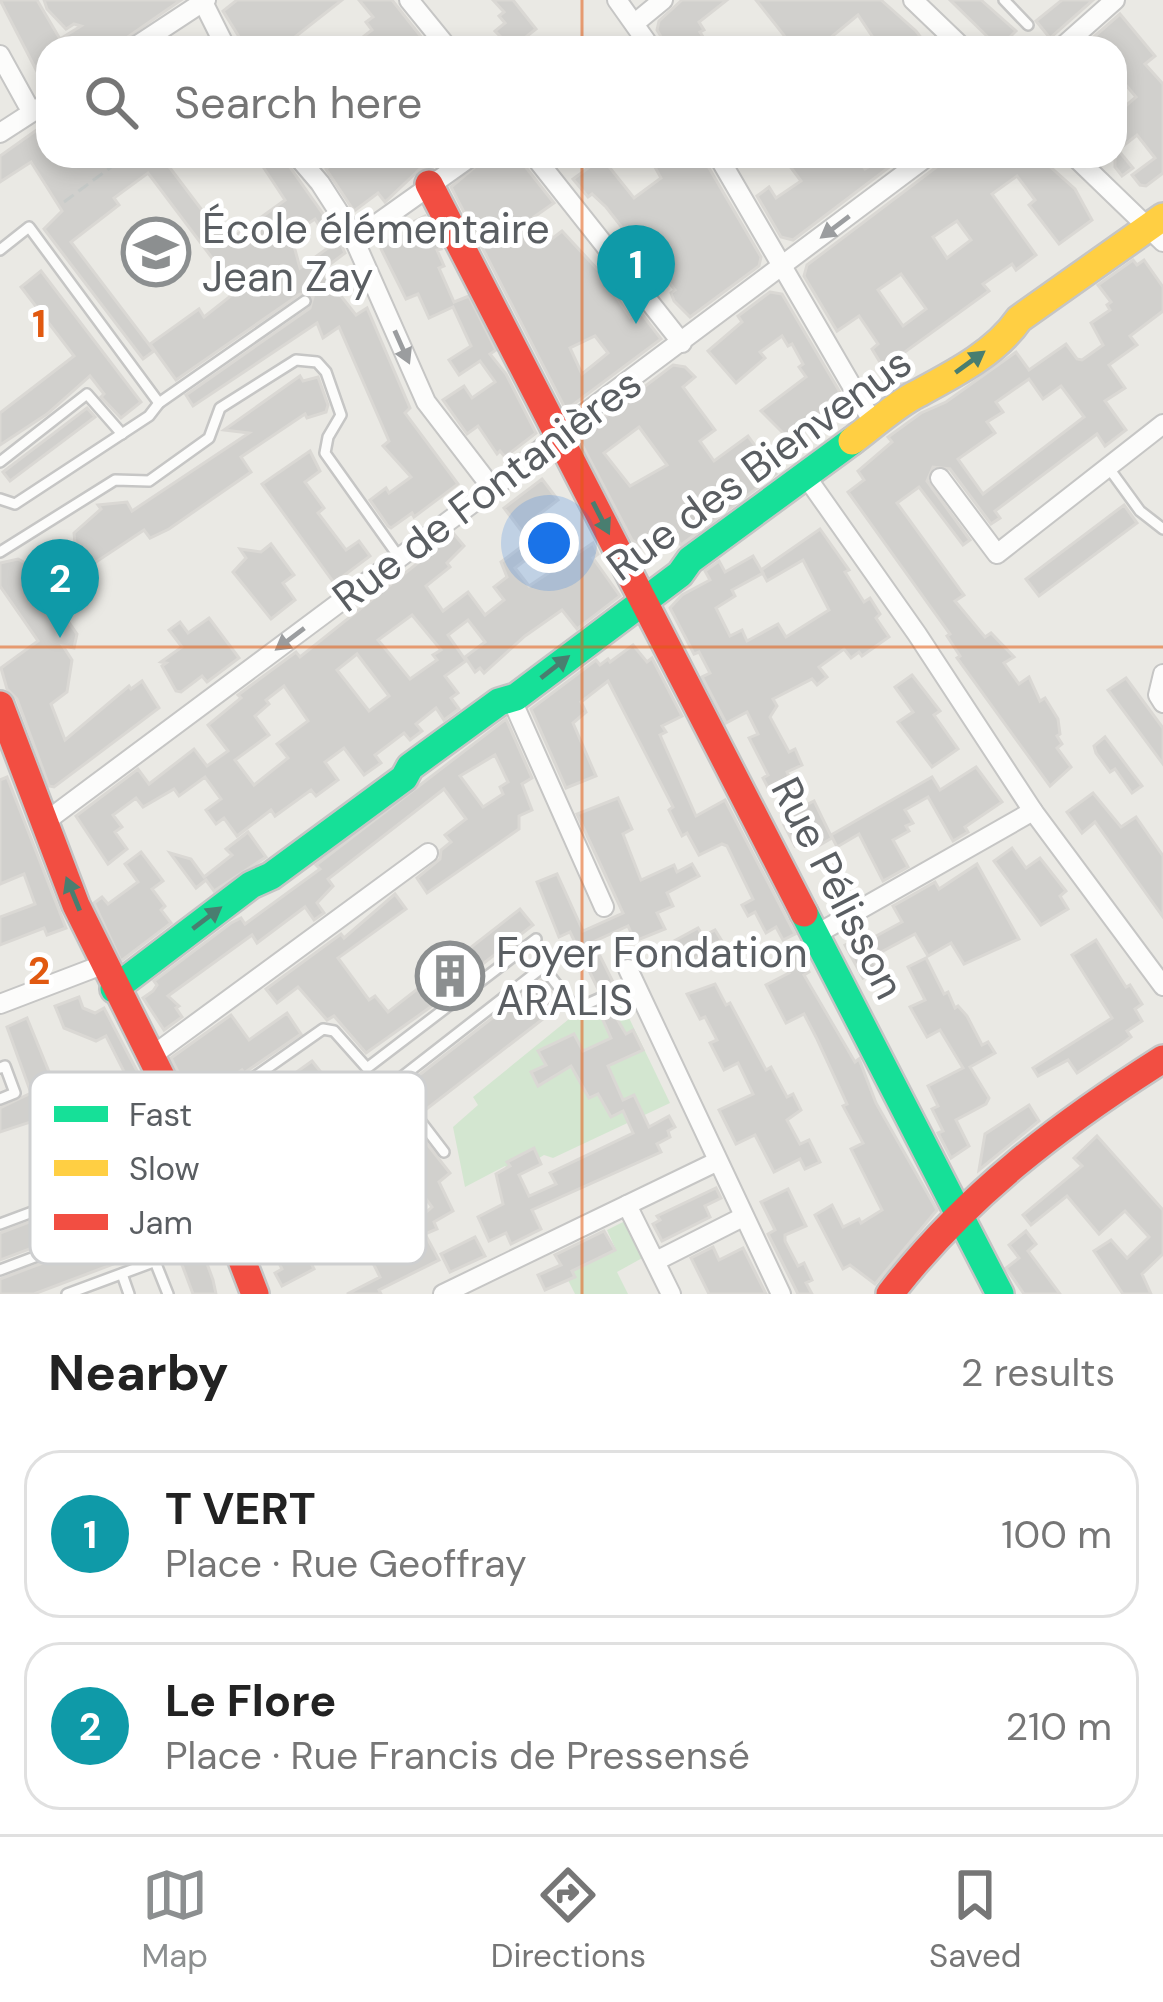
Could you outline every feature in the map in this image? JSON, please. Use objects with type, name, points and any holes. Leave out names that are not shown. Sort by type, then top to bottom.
[{"type":"street","points":[[409,0],[438,36]]},
{"type":"street","points":[[617,0],[644,36]]},
{"type":"street","points":[[635,23],[664,0]]},
{"type":"street","points":[[913,0],[950,36]]},
{"type":"street","points":[[1074,36],[1115,0]]},
{"type":"street","points":[[151,36],[203,1],[220,36]]},
{"type":"street","points":[[0,55],[27,104]]},
{"type":"street","points":[[0,133],[36,110]]},
{"type":"street","points":[[308,168],[354,240],[426,402],[493,488]]},
{"type":"street","points":[[354,240],[454,168]]},
{"type":"street","points":[[543,168],[682,343]]},
{"type":"street","points":[[725,168],[874,424]]},
{"type":"street","name":"Rue de Fontanières","points":[[45,822],[912,168]]},
{"type":"street","points":[[1088,168],[1158,229]]},
{"type":"street","name":"Rue Pélisson","points":[[429,184],[1000,1294]]},
{"type":"street","name":"Rue des Bienvenus","points":[[108,977],[272,876],[404,778],[410,767],[680,574],[690,560],[874,424],[1008,335],[1019,319],[1158,229]]},
{"type":"street","points":[[940,478],[997,554],[1163,424]]},
{"type":"street","points":[[806,475],[1033,811],[1163,986]]},
{"type":"street","points":[[1163,674],[1158,695],[1163,703]]},
{"type":"street","points":[[511,698],[604,907]]},
{"type":"street","points":[[0,705],[108,977],[156,1072]]},
{"type":"street","points":[[815,935],[1033,811]]},
{"type":"street","points":[[149,1058],[428,853]]},
{"type":"street","points":[[631,976],[781,1294]]},
{"type":"street","points":[[0,1004],[108,977]]},
{"type":"street","points":[[890,1294],[915,1258],[958,1214],[1049,1133],[1163,1059]]},
{"type":"street","points":[[443,1294],[716,1162]]},
{"type":"street","points":[[627,1205],[671,1294]]},
{"type":"street","points":[[656,1261],[743,1216]]},
{"type":"street","points":[[248,1264],[255,1294]]},
{"type":"lane","points":[[1004,0],[1028,25]]},
{"type":"lane","points":[[0,250],[29,227],[158,404]]},
{"type":"lane","points":[[0,499],[15,504],[149,416],[158,404],[305,302]]},
{"type":"lane","points":[[0,552],[115,480],[149,481],[209,438],[220,408],[296,360],[316,362],[326,372],[341,416],[328,437],[325,454],[399,557]]},
{"type":"lane","points":[[0,462],[87,394],[122,434]]},
{"type":"lane","points":[[1108,467],[1140,511],[1163,529]]},
{"type":"lane","points":[[262,1072],[323,1029],[334,1030],[367,1068],[536,939]]},
{"type":"lane","points":[[407,1072],[543,967],[576,1009],[631,976]]},
{"type":"lane","points":[[0,1068],[5,1066],[15,1093],[0,1099]]},
{"type":"lane","points":[[426,1128],[444,1152]]},
{"type":"lane","points":[[0,1224],[30,1213]]},
{"type":"lane","points":[[0,1270],[30,1259]]},
{"type":"lane","points":[[67,1294],[147,1264]]},
{"type":"lane","points":[[156,1264],[168,1294]]},
{"type":"lane","points":[[122,1274],[129,1294]]},
{"type":"path","points":[[64,202],[110,168]]},
{"type":"green space","points":[[618,995],[670,1103],[553,1158],[544,1155],[513,1174],[505,1166],[465,1187],[453,1127],[478,1105],[473,1097],[569,1019]]},
{"type":"green space","points":[[625,1221],[644,1257],[617,1272],[628,1294],[575,1294],[555,1254],[572,1246],[584,1266],[616,1250],[607,1230]]},
{"type":"building","points":[[0,0],[37,0],[58,36],[36,36],[36,70]]},
{"type":"building","points":[[44,0],[181,0],[129,36],[65,36],[81,26],[66,29]]},
{"type":"building","points":[[237,0],[342,0],[296,36],[239,36],[223,11]]},
{"type":"building","points":[[359,0],[392,0],[420,36],[364,36],[372,30],[366,22],[373,17]]},
{"type":"building","points":[[493,0],[513,0],[536,29],[527,36],[500,36],[495,31],[505,23],[499,16],[504,12]]},
{"type":"building","points":[[682,0],[727,0],[699,22],[702,36],[661,36],[659,21]]},
{"type":"building","points":[[756,0],[881,0],[920,36],[872,36],[858,15],[833,36],[784,36]]},
{"type":"building","points":[[950,0],[981,0],[1016,31],[1011,36],[987,36]]},
{"type":"building","points":[[1062,0],[1093,0],[1052,36],[1036,21]]},
{"type":"building","points":[[1120,14],[1155,56],[1145,64],[1163,84],[1163,173],[1146,186],[1132,175],[1155,158],[1137,135],[1127,143],[1127,105],[1136,97],[1127,86],[1127,36],[1095,36]]},
{"type":"building","points":[[36,130],[36,168],[170,168],[217,230],[224,224],[235,236],[285,200],[264,168],[290,168],[328,221],[320,227],[315,219],[291,235],[300,268],[339,240],[345,253],[321,271],[356,315],[367,308],[410,408],[405,413],[458,484],[414,517],[412,513],[388,526],[370,500],[411,477],[383,446],[389,441],[339,327],[323,338],[317,323],[193,406],[186,395],[310,308],[313,297],[300,294],[176,380],[150,344],[199,309],[204,317],[237,291],[148,173],[114,198],[119,205],[71,242],[154,351],[143,359],[44,229],[62,211],[31,162],[0,182],[0,156]]},
{"type":"building","points":[[1127,161],[1133,168],[1122,176],[1116,168],[1127,168]]},
{"type":"building","points":[[426,168],[385,202],[378,193],[354,211],[326,169]]},
{"type":"building","points":[[474,168],[526,168],[554,203],[534,217],[549,241],[562,231],[599,271],[630,317],[639,310],[661,339],[566,410],[451,187]],"holes":[[[595,336],[608,353],[582,374],[570,348]]]},
{"type":"building","points":[[588,168],[610,168],[634,198],[661,178],[656,168],[709,168],[761,257],[759,266],[690,317],[674,301],[671,293],[675,290],[641,246],[573,179]]},
{"type":"building","points":[[791,168],[888,168],[793,240],[781,237],[757,196],[769,187],[776,198],[801,181]]},
{"type":"building","points":[[935,168],[1051,168],[1075,189],[1092,220],[1059,244],[1029,205],[1035,200],[1017,176],[992,194],[1036,255],[1016,270],[1012,264],[983,284],[989,291],[902,354],[910,365],[902,372],[907,379],[895,387],[872,349],[878,344],[859,316],[837,331],[804,276],[807,265]],"holes":[[[957,221],[971,240],[947,258],[933,237]],[[901,274],[926,309],[903,326],[878,290]]]},
{"type":"building","points":[[425,216],[441,249],[437,250],[444,266],[439,268],[454,302],[469,296],[496,350],[490,354],[506,374],[536,433],[505,457],[500,451],[497,454],[478,426],[467,434],[443,400],[464,386],[472,398],[495,382],[480,361],[459,375],[449,360],[471,346],[453,307],[429,318],[418,294],[406,299],[381,249],[383,243]]},
{"type":"building","points":[[1133,260],[1137,265],[1144,260],[1163,287],[1163,311],[1130,336],[1137,345],[1109,365],[1125,388],[1105,401],[1126,430],[1105,446],[1097,434],[995,511],[1000,518],[991,524],[950,469],[933,467],[927,481],[970,540],[963,545],[919,487],[897,503],[964,595],[955,601],[985,637],[991,633],[1014,657],[1004,663],[1019,684],[1029,677],[1040,701],[1045,698],[1058,719],[1057,736],[1062,744],[1057,748],[1071,767],[1050,786],[957,658],[950,634],[848,492],[864,480],[858,471],[892,442],[888,437],[1016,352],[1029,370],[1066,344],[1082,360],[1103,345],[1091,323],[1110,310],[1111,302],[1098,285]],"holes":[[[1029,379],[1043,399],[1061,386],[1084,417],[983,494],[958,459],[995,433],[987,422],[1003,412],[996,402]]]},
{"type":"building","points":[[41,271],[141,402],[121,418],[101,397],[104,394],[90,376],[47,414],[0,445],[0,413],[74,356],[21,287]]},
{"type":"building","points":[[770,292],[782,294],[841,394],[839,402],[787,437],[761,411],[806,377],[792,344],[788,346],[782,336],[760,352],[765,358],[736,383],[708,351],[742,322],[738,316]]},
{"type":"building","points":[[673,365],[685,367],[695,377],[683,387],[715,430],[700,441],[714,461],[748,436],[776,474],[681,545],[673,534],[648,552],[632,540],[578,437]],"holes":[[[639,427],[667,465],[630,486],[604,453]]]},
{"type":"building","points":[[300,376],[303,381],[318,377],[326,412],[307,418],[305,414],[241,457],[251,472],[169,529],[150,538],[144,530],[90,566],[74,533],[101,509],[98,505],[127,502],[132,511],[249,433],[224,430]]},
{"type":"building","points":[[87,408],[95,417],[10,481],[3,472]]},
{"type":"building","points":[[310,451],[320,471],[305,482],[324,508],[318,513],[346,550],[359,541],[370,556],[334,583],[262,484]]},
{"type":"building","points":[[542,479],[558,500],[532,520],[548,543],[515,568],[529,586],[593,543],[598,554],[593,558],[620,596],[577,629],[562,610],[484,673],[480,668],[475,672],[465,657],[485,642],[468,620],[448,635],[466,661],[445,676],[458,693],[451,698],[459,709],[444,720],[436,708],[416,724],[422,731],[410,740],[404,733],[375,755],[381,763],[364,775],[344,748],[325,762],[338,780],[316,796],[311,790],[275,816],[271,810],[237,836],[224,818],[216,824],[206,810],[221,799],[205,777],[179,796],[174,789],[143,807],[136,798],[113,815],[122,827],[115,832],[127,849],[108,864],[76,816],[138,769],[149,784],[194,749],[207,766],[228,751],[208,725],[241,698],[238,695],[296,652],[300,657],[454,534],[464,546],[447,563],[450,567],[426,586],[443,611],[468,592],[485,615],[504,600],[494,587],[507,577],[501,562],[529,541],[504,508]],"holes":[[[412,615],[441,650],[433,655],[437,660],[410,679],[378,640]],[[357,654],[389,696],[369,711],[337,670]],[[284,686],[308,721],[277,744],[288,758],[254,785],[235,760],[269,735],[255,716],[269,704],[266,700]]]},
{"type":"building","points":[[1124,505],[1137,523],[1039,596],[1026,579]]},
{"type":"building","points":[[820,529],[849,570],[845,572],[864,602],[870,598],[889,637],[862,656],[859,652],[851,658],[844,649],[819,667],[827,677],[817,685],[812,679],[773,699],[777,706],[770,717],[789,752],[795,749],[802,765],[787,772],[804,806],[814,801],[832,838],[820,845],[815,836],[795,846],[784,825],[792,821],[779,795],[773,787],[769,790],[763,778],[768,775],[749,738],[758,734],[747,712],[726,723],[702,677],[710,673],[699,652],[694,654],[670,608],[682,595],[710,580],[705,571],[719,561],[725,572],[753,556],[761,570]],"holes":[[[803,560],[829,610],[786,637],[778,624],[747,641],[742,630],[730,636],[716,608],[735,596],[732,590],[763,573],[767,581]]]},
{"type":"building","points":[[271,544],[294,575],[283,583],[295,600],[271,619],[233,572],[246,558],[240,549],[261,552]]},
{"type":"building","points":[[18,559],[29,565],[77,634],[74,648],[63,646],[72,660],[67,692],[51,704],[65,740],[129,686],[142,681],[159,708],[54,787],[49,786],[1,668],[38,641],[0,586],[0,563]]},
{"type":"building","points":[[209,618],[239,658],[207,682],[202,676],[176,691],[162,666],[166,663],[161,662],[182,647],[169,630],[180,622],[188,633]]},
{"type":"building","points":[[633,645],[647,662],[652,658],[682,716],[662,726],[666,732],[660,735],[696,816],[725,800],[795,934],[783,940],[776,927],[766,933],[755,912],[748,916],[742,905],[753,899],[727,846],[699,855],[687,833],[682,836],[669,810],[673,807],[608,681],[581,702],[586,712],[573,723],[596,776],[566,788],[531,709],[596,660],[600,665],[610,662]]},
{"type":"building","points":[[912,675],[940,711],[934,715],[958,749],[932,767],[898,722],[913,712],[895,687]]},
{"type":"building","points":[[1126,678],[1163,728],[1163,764],[1108,690]]},
{"type":"building","points":[[506,719],[532,778],[522,784],[532,810],[519,816],[519,829],[427,893],[417,878],[440,859],[441,850],[451,842],[445,835],[466,819],[444,789],[328,879],[333,886],[317,903],[324,913],[314,920],[305,907],[257,943],[252,935],[168,996],[179,1006],[182,1017],[164,1030],[143,998],[157,985],[154,981],[231,923],[241,918],[245,924],[320,869],[316,865]],"holes":[[[495,755],[508,782],[500,787],[503,794],[483,807],[460,776]]]},
{"type":"building","points":[[1105,737],[1142,786],[1132,793],[1096,753],[1094,746]]},
{"type":"building","points":[[976,767],[1002,802],[953,841],[928,797],[905,810],[913,823],[893,840],[908,867],[883,881],[859,834],[837,847],[831,835],[932,777],[940,790]]},
{"type":"building","points":[[7,777],[66,928],[47,935],[44,928],[0,945],[0,917],[35,904],[24,874],[0,884],[0,780]]},
{"type":"building","points":[[1093,793],[1121,827],[1136,817],[1163,856],[1163,917],[1095,822],[1082,833],[1067,812]]},
{"type":"building","points":[[618,798],[632,829],[623,834],[641,880],[674,865],[677,872],[692,864],[699,876],[667,893],[673,906],[657,913],[665,929],[635,941],[628,926],[593,942],[613,982],[598,989],[570,932],[559,937],[537,882],[557,874],[583,931],[623,913],[577,814]]},
{"type":"building","points":[[248,832],[266,857],[214,891],[206,880],[196,888],[170,853],[191,859],[204,877],[232,855],[226,849]]},
{"type":"building","points":[[1012,848],[1026,868],[1040,858],[1066,891],[1060,896],[1068,909],[1041,925],[994,861]]},
{"type":"building","points":[[141,852],[163,881],[152,889],[171,923],[121,961],[94,903],[102,897],[108,904],[138,882],[125,864]]},
{"type":"building","points":[[977,864],[1019,939],[964,964],[951,943],[928,956],[915,934],[872,957],[878,971],[863,978],[845,945],[864,935],[867,941],[902,922],[893,906],[935,882],[939,889]]},
{"type":"building","points":[[395,894],[406,909],[338,958],[369,1000],[375,996],[388,1012],[520,909],[533,925],[460,986],[366,1053],[334,1016],[327,1020],[298,987],[277,1003],[266,989],[341,934],[344,938]]},
{"type":"building","points":[[698,928],[703,936],[715,930],[725,946],[683,963],[672,942]]},
{"type":"building","points":[[1096,940],[1142,1004],[1135,1009],[1142,1021],[1127,1031],[1131,1037],[1077,1073],[1068,1060],[1038,1076],[1033,1068],[1112,1018],[1072,955]]},
{"type":"building","points":[[800,953],[809,972],[804,975],[855,1062],[859,1059],[876,1103],[937,1210],[875,1284],[850,1265],[843,1269],[815,1215],[832,1205],[843,1227],[882,1210],[851,1149],[863,1143],[817,1039],[804,1014],[786,1023],[766,985],[789,973],[783,962]]},
{"type":"building","points":[[926,958],[944,994],[948,992],[955,1008],[967,1016],[982,1045],[988,1042],[995,1053],[970,1067],[989,1098],[956,1120],[969,1146],[951,1158],[938,1133],[943,1131],[932,1109],[938,1106],[928,1086],[963,1068],[940,1030],[927,1037],[910,1007],[925,1000],[908,967]]},
{"type":"building","points":[[541,980],[561,1005],[426,1109],[423,1072]]},
{"type":"building","points":[[715,984],[766,1070],[771,1067],[787,1097],[793,1094],[801,1110],[787,1120],[800,1144],[809,1140],[820,1162],[805,1169],[800,1159],[774,1172],[755,1135],[736,1144],[719,1110],[753,1094],[738,1063],[724,1070],[710,1043],[717,1040],[687,994]]},
{"type":"building","points":[[79,997],[83,1008],[95,1013],[104,1008],[137,1072],[124,1072],[106,1036],[96,1041],[64,1028],[55,1006]]},
{"type":"building","points":[[608,1004],[626,1034],[633,1030],[643,1050],[608,1066],[623,1100],[634,1095],[649,1127],[669,1116],[675,1127],[668,1131],[670,1137],[657,1144],[661,1152],[532,1210],[541,1229],[511,1244],[506,1233],[489,1241],[478,1217],[503,1204],[496,1174],[510,1166],[507,1162],[534,1148],[541,1164],[519,1175],[529,1196],[556,1184],[550,1173],[633,1133],[623,1111],[611,1117],[598,1094],[589,1098],[571,1066],[538,1086],[531,1072],[546,1065],[538,1051],[574,1034],[583,1051],[611,1038],[598,1009]]},
{"type":"building","points":[[287,1013],[301,1034],[245,1072],[178,1072],[171,1058],[231,1015],[249,1040]]},
{"type":"building","points":[[27,1018],[49,1072],[30,1072],[30,1090],[7,1027]]},
{"type":"building","points":[[312,1061],[321,1072],[297,1072]]},
{"type":"building","points":[[30,1093],[30,1122],[0,1132],[0,1108]]},
{"type":"building","points":[[1029,1105],[1039,1121],[979,1170],[985,1134]]},
{"type":"building","points":[[1097,1136],[1163,1210],[1163,1254],[1142,1274],[1151,1294],[1123,1294],[1094,1251],[1111,1240],[1127,1258],[1149,1237],[1125,1211],[1099,1234],[1067,1196],[1031,1225],[1023,1215],[1082,1166],[1074,1158]]},
{"type":"building","points":[[426,1143],[450,1173],[439,1182],[453,1211],[434,1222],[437,1229],[426,1234],[426,1212],[432,1207],[426,1199]]},
{"type":"building","points":[[716,1188],[721,1198],[705,1206],[710,1217],[662,1241],[653,1224],[660,1220],[657,1216]]},
{"type":"building","points":[[788,1189],[806,1226],[785,1235],[785,1241],[798,1266],[804,1263],[812,1294],[798,1294],[768,1234],[775,1230],[761,1202]]},
{"type":"building","points":[[30,1222],[30,1249],[0,1260],[0,1233]]},
{"type":"building","points":[[604,1231],[615,1250],[545,1290],[538,1275],[561,1265],[555,1255]]},
{"type":"building","points":[[1026,1231],[1036,1244],[1028,1251],[1060,1294],[1024,1294],[1006,1268],[1019,1258],[1009,1245]]},
{"type":"building","points":[[426,1236],[439,1260],[379,1290],[381,1294],[347,1294],[380,1277],[374,1264],[426,1264]]},
{"type":"building","points":[[475,1237],[485,1256],[450,1272],[441,1254]]},
{"type":"building","points":[[713,1247],[719,1260],[743,1248],[766,1294],[709,1294],[691,1258]]},
{"type":"building","points":[[40,1264],[113,1264],[34,1294],[0,1294],[0,1279]]},
{"type":"building","points":[[182,1264],[207,1264],[216,1294],[193,1294]]},
{"type":"building","points":[[280,1264],[311,1264],[314,1269],[282,1286],[275,1273],[282,1269]]},
{"type":"traffic: fast","points":[[114,989],[404,778],[410,767],[499,702],[516,697],[852,441]]},
{"type":"traffic: fast","points":[[804,913],[1000,1294]]},
{"type":"traffic: slow","points":[[852,441],[905,401],[985,353],[1019,319],[1163,217]]},
{"type":"traffic: jam","points":[[429,184],[804,913]]},
{"type":"traffic: jam","points":[[0,705],[76,905],[159,1072]]},
{"type":"traffic: jam","points":[[890,1294],[950,1225],[1016,1164],[1163,1059]]},
{"type":"traffic: jam","points":[[243,1264],[255,1294]]},
{"type":"place","name":"École élémentaire Jean Zay","points":[[156,252]]},
{"type":"place","name":"T VERT","points":[[636,324]]},
{"type":"place","name":"Le Flore","points":[[60,638]]},
{"type":"place","name":"Foyer Fondation ARALIS","points":[[450,976]]}]
